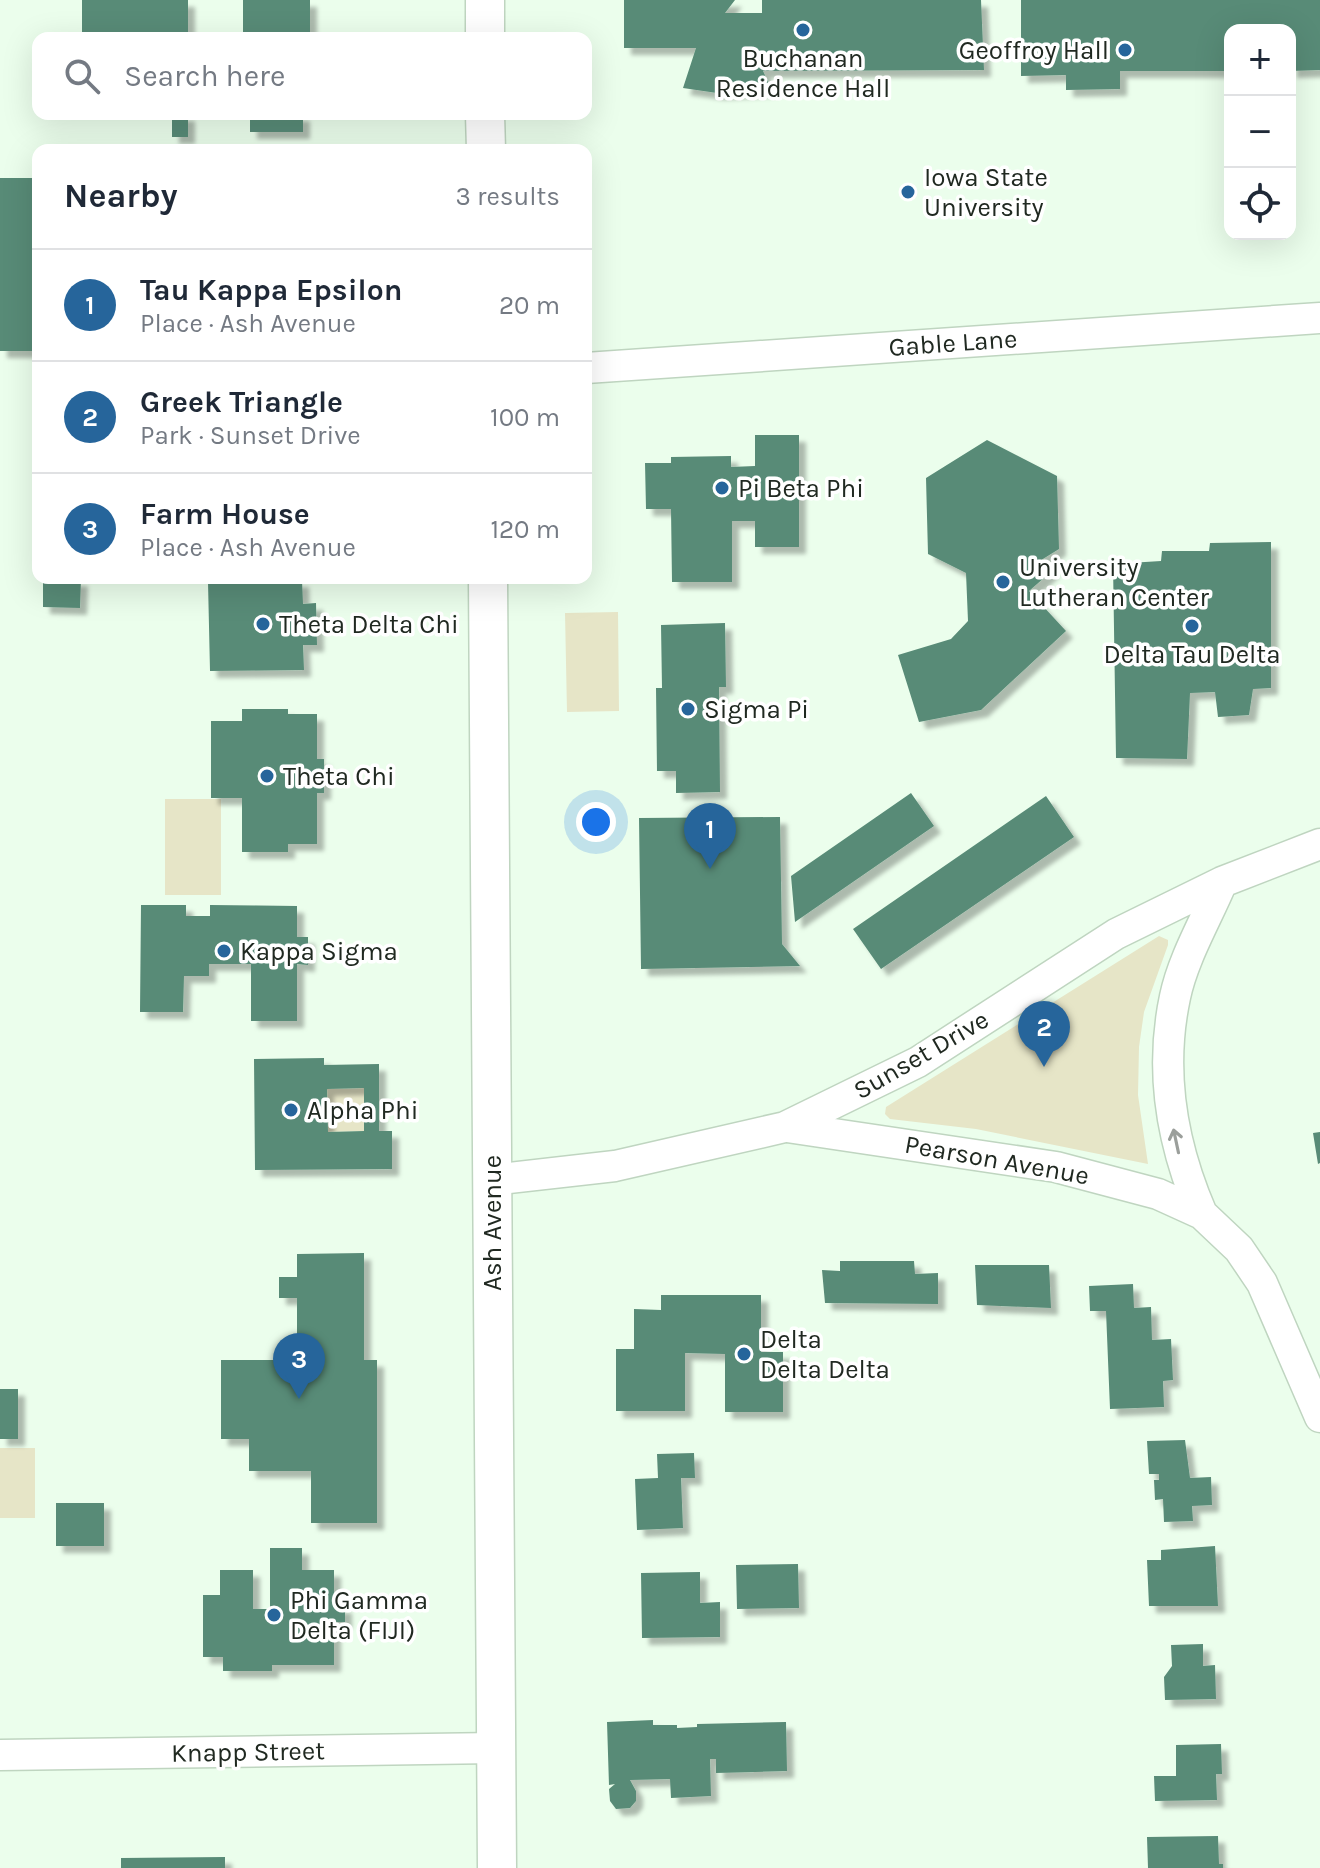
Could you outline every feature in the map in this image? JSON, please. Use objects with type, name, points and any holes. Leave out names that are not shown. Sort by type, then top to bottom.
[{"type":"street","points":[[485,0],[485,32]]},
{"type":"street","points":[[485,120],[486,144]]},
{"type":"street","name":"Gable Lane","points":[[592,368],[1320,318]]},
{"type":"street","name":"Ash Avenue","points":[[488,584],[497,1868]]},
{"type":"street","name":"Sunset Drive","points":[[492,1180],[615,1166],[785,1127],[890,1078],[1116,934],[1222,882],[1320,844]]},
{"type":"street","name":"Pearson Avenue","points":[[1202,1214],[1180,1160],[1172,1121],[1167,1056],[1175,994],[1222,882]]},
{"type":"street","name":"Pearson Avenue","points":[[785,1127],[1056,1167],[1158,1194],[1202,1214],[1239,1249],[1262,1283],[1320,1417]]},
{"type":"street","name":"Knapp Street","points":[[0,1755],[496,1748]]},
{"type":"green space","points":[[618,612],[619,711],[567,712],[565,613]]},
{"type":"green space","points":[[165,799],[221,799],[221,895],[165,895]]},
{"type":"green space","points":[[1159,936],[1168,940],[1168,945],[1144,1012],[1139,1047],[1138,1095],[1148,1164],[976,1129],[890,1119],[885,1114],[886,1107]]},
{"type":"green space","points":[[364,1088],[364,1131],[328,1132],[327,1089]]},
{"type":"green space","points":[[0,1448],[35,1448],[35,1518],[0,1518]]},
{"type":"building","points":[[82,0],[188,0],[188,32],[82,32]]},
{"type":"building","points":[[243,0],[310,0],[310,32],[243,32]]},
{"type":"building","name":"Buchanan Residence Hall","points":[[624,0],[735,0],[725,13],[762,13],[762,0],[981,0],[984,70],[763,71],[772,90],[717,93],[683,88],[696,48],[624,48]]},
{"type":"building","name":"Geoffroy Hall","points":[[1021,0],[1320,0],[1320,70],[1296,71],[1296,24],[1224,24],[1224,71],[1120,71],[1120,89],[1066,90],[1066,75],[1021,76]]},
{"type":"building","points":[[172,120],[188,120],[188,137],[172,137]]},
{"type":"building","points":[[250,120],[303,120],[303,132],[250,132]]},
{"type":"building","points":[[0,178],[32,178],[32,351],[0,351]]},
{"type":"building","name":"Pi Beta Phi","points":[[755,435],[799,435],[799,547],[755,547],[755,521],[732,521],[732,582],[672,582],[671,509],[646,509],[645,463],[671,463],[671,457],[731,456],[731,467],[755,466]]},
{"type":"building","name":"University Lutheran Center","points":[[987,440],[1057,476],[1059,549],[1038,562],[1053,570],[1029,591],[1066,631],[981,710],[919,722],[898,655],[951,639],[968,621],[966,573],[928,554],[926,478]]},
{"type":"building","name":"Delta Tau Delta","points":[[1271,542],[1271,688],[1253,689],[1249,715],[1218,717],[1215,692],[1190,693],[1187,759],[1116,758],[1113,564],[1161,561],[1162,551],[1209,551],[1210,543]]},
{"type":"building","points":[[43,584],[81,584],[80,608],[43,607]]},
{"type":"building","name":"Theta Delta Chi","points":[[208,584],[302,584],[303,604],[316,603],[317,645],[303,645],[304,670],[210,671]]},
{"type":"building","name":"Sigma Pi","points":[[725,623],[726,687],[719,687],[720,792],[676,793],[676,771],[657,771],[656,688],[662,688],[661,625]]},
{"type":"building","name":"Theta Chi","points":[[242,709],[288,709],[288,714],[317,714],[317,759],[324,759],[324,793],[317,793],[317,844],[288,844],[288,852],[242,852],[242,798],[211,798],[211,721],[242,721]]},
{"type":"building","points":[[911,793],[934,826],[795,922],[791,876]]},
{"type":"building","points":[[1046,796],[1074,837],[881,969],[853,929]]},
{"type":"building","points":[[780,817],[782,944],[800,966],[641,969],[639,818]]},
{"type":"building","name":"Kappa Sigma","points":[[141,905],[186,905],[186,916],[210,916],[210,905],[297,906],[297,937],[308,937],[308,965],[297,964],[297,1021],[251,1021],[251,964],[209,964],[209,976],[184,976],[183,1012],[140,1012]]},
{"type":"building","name":"Alpha Phi","points":[[324,1058],[324,1065],[379,1064],[379,1131],[392,1131],[392,1169],[255,1170],[254,1059]],"holes":[[[364,1088],[364,1131],[328,1132],[327,1089]]]},
{"type":"building","points":[[1320,1132],[1320,1163],[1318,1164],[1313,1133]]},
{"type":"building","points":[[364,1253],[364,1360],[377,1360],[377,1523],[311,1523],[311,1471],[249,1471],[249,1439],[221,1439],[221,1360],[297,1360],[297,1298],[279,1298],[279,1277],[297,1277],[297,1254]]},
{"type":"building","points":[[840,1261],[914,1261],[915,1274],[938,1273],[938,1304],[825,1303],[822,1270],[840,1271]]},
{"type":"building","points":[[975,1265],[1049,1265],[1051,1308],[977,1305]]},
{"type":"building","points":[[1133,1284],[1134,1308],[1151,1307],[1152,1340],[1171,1339],[1173,1380],[1163,1381],[1164,1407],[1110,1409],[1106,1311],[1090,1311],[1089,1286]]},
{"type":"building","name":"Delta Delta Delta","points":[[661,1295],[761,1295],[761,1352],[783,1352],[783,1412],[725,1412],[725,1354],[685,1353],[685,1411],[616,1411],[616,1349],[634,1349],[634,1309],[661,1310]]},
{"type":"building","points":[[0,1389],[18,1389],[18,1439],[0,1439]]},
{"type":"building","points":[[1185,1440],[1190,1478],[1211,1477],[1212,1505],[1192,1506],[1193,1521],[1164,1522],[1163,1499],[1155,1500],[1154,1480],[1159,1480],[1159,1474],[1149,1474],[1147,1441]]},
{"type":"building","points":[[694,1453],[695,1478],[681,1478],[683,1528],[637,1530],[635,1479],[658,1478],[657,1454]]},
{"type":"building","points":[[56,1503],[104,1503],[104,1546],[56,1546]]},
{"type":"building","points":[[1215,1546],[1218,1606],[1149,1606],[1147,1560],[1161,1560],[1161,1550]]},
{"type":"building","name":"Phi Gamma Delta (FIJI)","points":[[270,1548],[302,1548],[302,1570],[334,1570],[334,1606],[345,1606],[345,1622],[334,1622],[334,1665],[272,1665],[272,1671],[223,1671],[223,1657],[203,1657],[203,1595],[220,1595],[220,1570],[253,1570],[253,1609],[270,1609]]},
{"type":"building","points":[[798,1564],[799,1608],[737,1609],[736,1565]]},
{"type":"building","points":[[700,1572],[700,1603],[720,1602],[720,1637],[642,1638],[641,1573]]},
{"type":"building","points":[[1203,1644],[1203,1666],[1215,1665],[1216,1699],[1165,1700],[1164,1677],[1172,1666],[1171,1645]]},
{"type":"building","points":[[653,1720],[653,1725],[677,1725],[677,1728],[697,1727],[697,1724],[786,1722],[787,1771],[716,1773],[716,1759],[710,1759],[711,1796],[671,1798],[670,1779],[630,1780],[636,1791],[636,1801],[630,1808],[616,1809],[610,1801],[609,1789],[615,1784],[609,1785],[607,1722]]},
{"type":"building","points":[[1221,1744],[1222,1774],[1216,1774],[1217,1800],[1155,1801],[1154,1776],[1176,1776],[1176,1745]]},
{"type":"building","points":[[1218,1836],[1219,1864],[1223,1864],[1223,1868],[1148,1868],[1147,1837]]},
{"type":"building","points":[[225,1857],[225,1868],[121,1868],[121,1858]]},
{"type":"place","name":"Buchanan Residence Hall","points":[[803,30]]},
{"type":"place","name":"Geoffroy Hall","points":[[1125,50]]},
{"type":"place","name":"Iowa State University","points":[[908,192]]},
{"type":"place","name":"Pi Beta Phi","points":[[722,488]]},
{"type":"place","name":"University Lutheran Center","points":[[1003,582]]},
{"type":"place","name":"Theta Delta Chi","points":[[263,624]]},
{"type":"place","name":"Delta Tau Delta","points":[[1192,626]]},
{"type":"place","name":"Sigma Pi","points":[[688,709]]},
{"type":"place","name":"Theta Chi","points":[[267,776]]},
{"type":"place","name":"Tau Kappa Epsilon","points":[[710,869]]},
{"type":"place","name":"Kappa Sigma","points":[[224,951]]},
{"type":"place","name":"Greek Triangle","points":[[1044,1067]]},
{"type":"place","name":"Alpha Phi","points":[[291,1110]]},
{"type":"place","name":"Delta Delta Delta","points":[[744,1354]]},
{"type":"place","name":"Farm House","points":[[299,1399]]},
{"type":"place","name":"Phi Gamma Delta (FIJI)","points":[[274,1615]]}]
